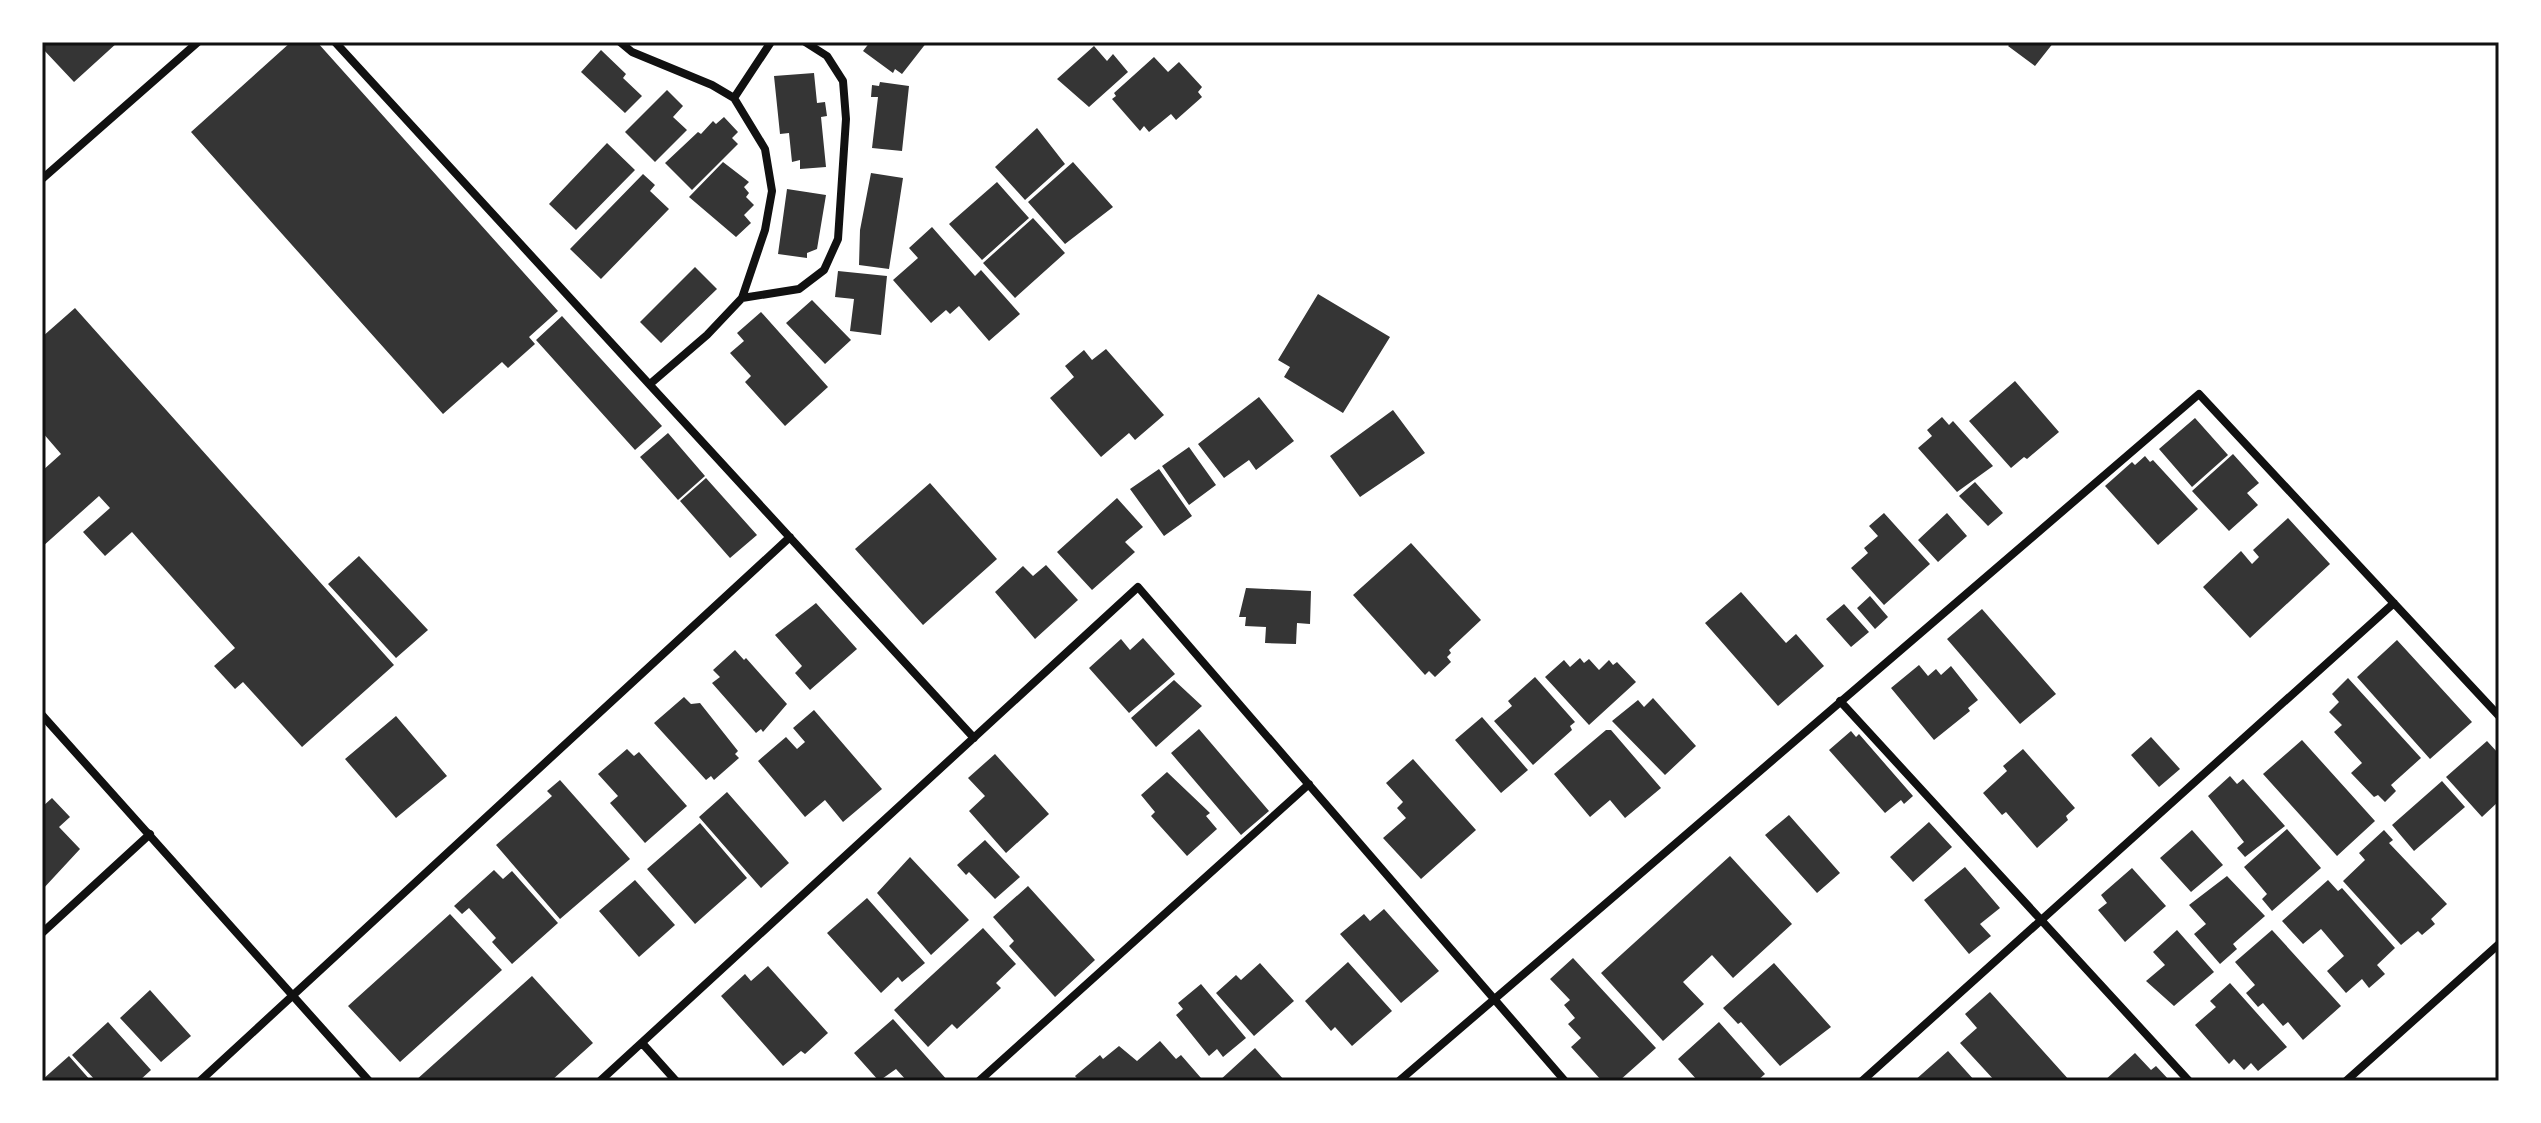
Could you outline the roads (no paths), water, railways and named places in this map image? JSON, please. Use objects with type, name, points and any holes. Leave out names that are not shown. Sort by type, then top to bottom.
[{"type":"street","points":[[42,179],[198,42]]},
{"type":"street","points":[[335,42],[974,738]]},
{"type":"street","points":[[620,42],[632,52],[712,85],[734,98],[765,149],[772,191],[765,230],[742,298],[707,335],[650,384]]},
{"type":"street","points":[[734,98],[771,42]]},
{"type":"street","points":[[742,298],[799,289],[824,270],[838,239],[846,119],[843,81],[827,56],[805,42]]},
{"type":"street","points":[[1399,1081],[2199,394],[2499,716]]},
{"type":"street","points":[[200,1081],[790,537]]},
{"type":"street","points":[[600,1081],[1138,587],[1565,1081]]},
{"type":"street","points":[[1862,1081],[2394,603]]},
{"type":"street","points":[[1840,701],[2189,1081]]},
{"type":"street","points":[[42,715],[369,1081]]},
{"type":"street","points":[[979,1081],[1309,784]]},
{"type":"street","points":[[42,933],[150,834]]},
{"type":"street","points":[[2346,1081],[2499,944]]},
{"type":"street","points":[[642,1043],[676,1081]]}]
